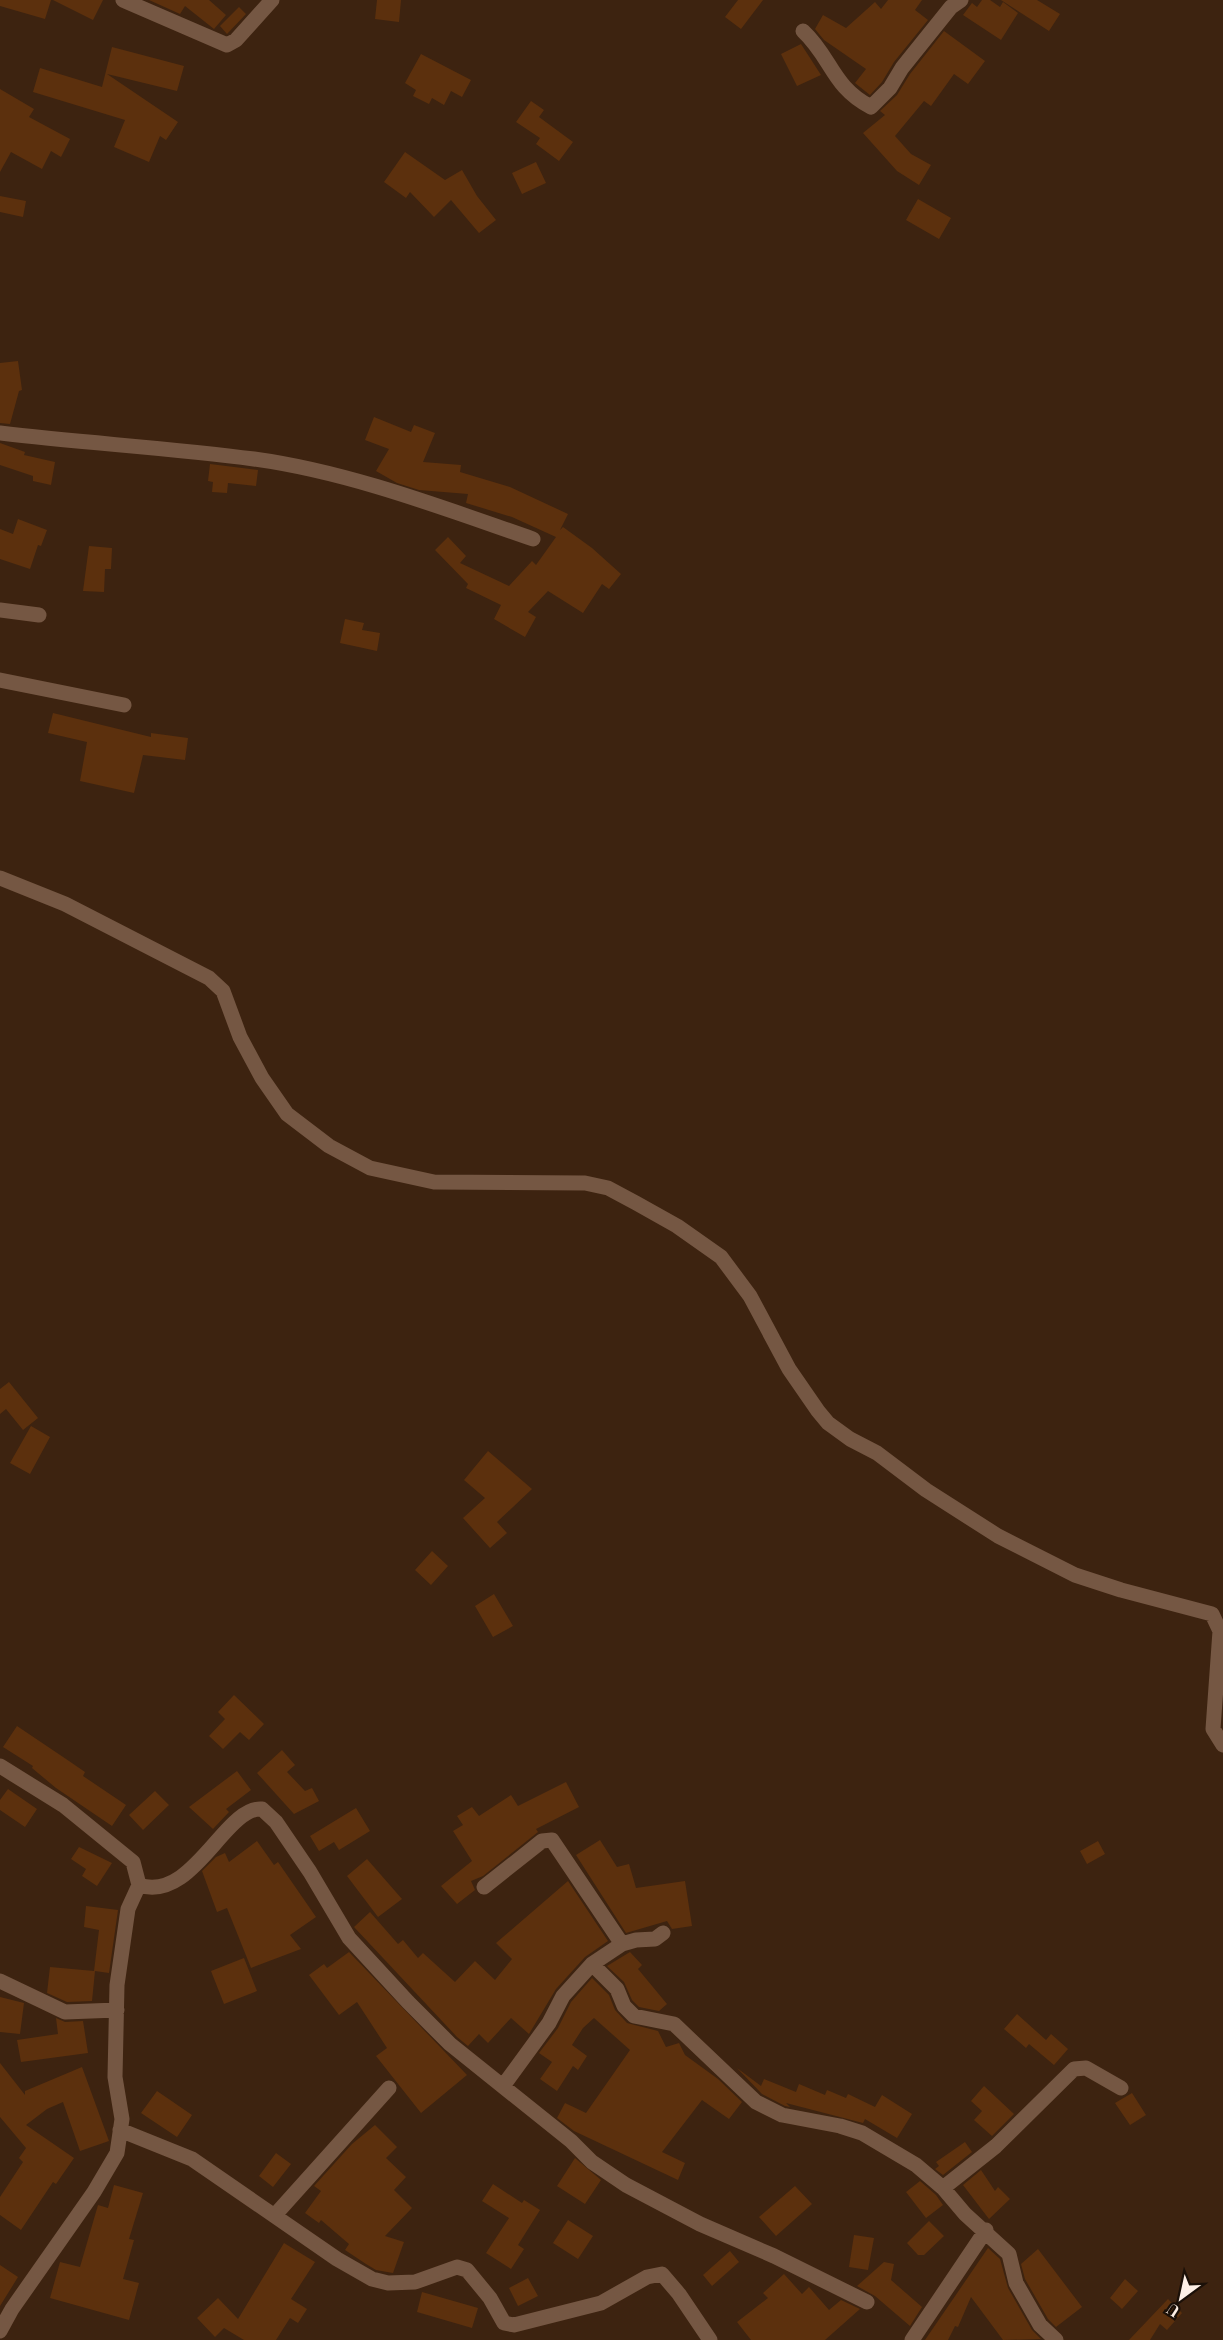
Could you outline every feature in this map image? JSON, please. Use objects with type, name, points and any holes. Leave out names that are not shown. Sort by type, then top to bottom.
[{"type":"street","points":[[123,0],[227,45],[236,40],[272,0]]},
{"type":"street","points":[[803,31],[826,55],[829,68],[843,87],[871,107],[890,88],[902,68],[960,0]]},
{"type":"street","points":[[0,434],[255,459],[307,469],[410,497],[533,539]]},
{"type":"street","points":[[0,610],[39,615]]},
{"type":"street","points":[[0,680],[124,705]]},
{"type":"street","points":[[0,878],[65,904],[209,978],[223,992],[240,1038],[262,1078],[287,1114],[329,1146],[370,1168],[434,1182],[483,1184],[549,1181],[608,1188],[677,1226],[721,1257],[750,1296],[789,1370],[818,1411],[828,1423],[850,1439],[877,1453],[926,1490],[998,1536],[1075,1575],[1121,1590],[1212,1614],[1220,1631],[1213,1729],[1223,1745]]},
{"type":"street","points":[[0,1766],[63,1805],[133,1862],[139,1885],[128,1909],[117,1985],[115,2077],[121,2101],[117,2153],[12,2309],[0,2331]]},
{"type":"street","points":[[139,1885],[150,1889],[168,1884],[197,1864],[229,1828],[251,1811],[262,1809],[276,1822],[310,1872],[349,1938],[408,2002],[450,2044],[592,2162],[626,2185],[700,2224],[867,2301]]},
{"type":"street","points":[[484,1887],[542,1841],[552,1840],[622,1944]]},
{"type":"street","points":[[503,2086],[549,2023],[563,1996],[592,1964],[622,1944],[643,1938],[655,1939],[663,1933]]},
{"type":"street","points":[[592,1964],[617,1989],[624,2006],[634,2016],[674,2024],[756,2102],[782,2115],[840,2126],[862,2133],[916,2165],[943,2188],[966,2214],[1010,2254],[1016,2283],[1040,2325],[1056,2340]]},
{"type":"street","points":[[0,1981],[65,2012],[117,2010]]},
{"type":"street","points":[[943,2188],[996,2146],[1074,2069],[1086,2068],[1121,2088]]},
{"type":"street","points":[[275,2215],[346,2139],[389,2088]]},
{"type":"street","points":[[120,2130],[192,2159],[344,2263],[380,2282],[415,2282],[457,2267],[466,2270],[490,2298],[500,2318],[508,2325],[601,2303],[647,2277],[662,2274],[679,2294],[710,2340]]},
{"type":"street","points":[[912,2340],[986,2230]]},
{"type":"building","points":[[0,0],[51,0],[45,19],[0,6]]},
{"type":"building","points":[[53,0],[103,0],[93,20]]},
{"type":"building","points":[[149,0],[209,0],[226,15],[214,29],[185,6],[180,14]]},
{"type":"building","points":[[377,0],[401,0],[399,22],[375,19]]},
{"type":"building","points":[[738,0],[763,0],[741,29],[725,17]]},
{"type":"building","points":[[888,0],[922,0],[915,10],[928,20],[870,95],[855,83],[866,69],[824,40],[815,29],[823,15],[846,28],[875,2],[881,9]]},
{"type":"building","points":[[982,0],[990,0],[1000,7],[1003,2],[1018,13],[1001,40],[963,15],[972,3],[977,7]]},
{"type":"building","points":[[1001,0],[1037,0],[1060,14],[1049,31]]},
{"type":"building","points":[[239,7],[246,14],[227,34],[220,26]]},
{"type":"building","points":[[944,31],[985,61],[968,84],[954,74],[931,106],[924,101],[895,136],[911,154],[931,165],[919,185],[897,171],[863,133],[885,115],[880,111],[897,95],[910,74]]},
{"type":"building","points":[[801,44],[821,75],[797,86],[781,54]]},
{"type":"building","points":[[112,47],[184,66],[177,91],[107,74],[178,122],[166,140],[160,136],[149,162],[114,147],[125,120],[33,92],[40,68],[102,87]]},
{"type":"building","points":[[421,54],[471,80],[462,97],[451,91],[444,105],[432,98],[429,104],[413,96],[416,90],[405,83]]},
{"type":"building","points":[[0,89],[34,109],[29,117],[70,139],[61,157],[51,151],[42,169],[11,152],[0,172]]},
{"type":"building","points":[[531,101],[544,110],[539,117],[573,142],[559,161],[536,144],[540,138],[516,122]]},
{"type":"building","points":[[405,152],[445,180],[462,170],[477,196],[496,220],[479,233],[451,200],[434,217],[410,192],[406,198],[384,182]]},
{"type":"building","points":[[536,162],[546,183],[522,194],[512,173]]},
{"type":"building","points":[[0,196],[26,201],[23,217],[0,212]]},
{"type":"building","points":[[918,199],[951,218],[939,239],[906,220]]},
{"type":"building","points":[[18,361],[22,390],[19,391],[10,424],[0,423],[0,363]]},
{"type":"building","points":[[374,417],[411,432],[414,425],[435,433],[423,462],[461,465],[460,472],[510,487],[568,514],[560,530],[563,527],[592,548],[621,574],[609,589],[602,584],[583,613],[548,591],[528,612],[536,617],[525,637],[494,619],[501,605],[466,588],[468,584],[435,550],[448,537],[466,556],[460,563],[509,586],[532,561],[536,565],[556,537],[512,517],[466,503],[468,494],[419,490],[397,483],[376,471],[389,449],[365,440]]},
{"type":"building","points":[[0,443],[25,452],[24,455],[55,462],[51,485],[33,481],[33,476],[0,465]]},
{"type":"building","points":[[210,464],[258,470],[256,486],[228,483],[227,493],[212,492],[213,482],[208,481]]},
{"type":"building","points":[[18,519],[47,530],[41,546],[38,545],[30,569],[0,559],[0,529],[13,534]]},
{"type":"building","points":[[89,546],[112,548],[111,569],[105,569],[104,592],[83,591]]},
{"type":"building","points":[[345,619],[364,623],[362,630],[380,633],[377,651],[340,643]]},
{"type":"building","points":[[53,713],[151,737],[151,733],[188,738],[185,760],[143,755],[134,793],[80,781],[87,742],[48,733]]},
{"type":"building","points":[[9,1382],[38,1418],[23,1430],[6,1409],[0,1414],[0,1389]]},
{"type":"building","points":[[31,1426],[50,1437],[30,1474],[10,1463]]},
{"type":"building","points":[[488,1451],[532,1489],[497,1522],[507,1533],[490,1548],[463,1518],[485,1498],[464,1480]]},
{"type":"building","points":[[432,1551],[448,1566],[431,1585],[415,1570]]},
{"type":"building","points":[[494,1594],[513,1626],[493,1637],[475,1606]]},
{"type":"building","points":[[234,1695],[264,1724],[249,1740],[240,1732],[223,1749],[209,1736],[225,1719],[218,1712]]},
{"type":"building","points":[[17,1726],[85,1772],[83,1776],[126,1805],[112,1826],[56,1788],[32,1768],[33,1766],[3,1747]]},
{"type":"building","points":[[282,1750],[295,1765],[287,1772],[305,1791],[312,1788],[319,1801],[294,1814],[257,1773]]},
{"type":"building","points":[[237,1771],[251,1790],[226,1809],[229,1812],[213,1829],[189,1807]]},
{"type":"building","points":[[566,1782],[579,1807],[536,1829],[538,1832],[483,1876],[471,1881],[475,1890],[457,1904],[441,1886],[472,1861],[453,1831],[463,1825],[457,1816],[472,1807],[479,1816],[511,1795],[518,1806]]},
{"type":"building","points":[[8,1789],[37,1809],[25,1827],[0,1810],[0,1800]]},
{"type":"building","points":[[155,1791],[169,1805],[143,1830],[129,1815]]},
{"type":"building","points":[[356,1808],[370,1831],[339,1850],[334,1842],[319,1851],[310,1836]]},
{"type":"building","points":[[600,1840],[617,1867],[629,1864],[636,1888],[685,1881],[692,1926],[672,1929],[667,1921],[626,1933],[576,1855]]},
{"type":"building","points":[[257,1841],[274,1865],[278,1862],[316,1917],[290,1935],[301,1949],[251,1968],[227,1908],[217,1912],[202,1871],[216,1857],[225,1853],[229,1862]]},
{"type":"building","points":[[1098,1841],[1105,1854],[1087,1864],[1080,1851]]},
{"type":"building","points":[[79,1847],[112,1863],[97,1886],[82,1876],[86,1869],[71,1859]]},
{"type":"building","points":[[367,1859],[402,1899],[378,1917],[347,1876]]},
{"type":"building","points":[[568,1881],[608,1941],[585,1957],[556,1989],[529,2034],[511,2018],[488,2043],[479,2034],[468,2046],[457,2037],[354,1927],[370,1912],[398,1944],[403,1940],[418,1958],[423,1953],[455,1982],[475,1961],[495,1980],[512,1959],[496,1943]]},
{"type":"building","points":[[86,1906],[118,1910],[109,1973],[95,1971],[92,2001],[67,2002],[47,1993],[50,1967],[94,1971],[99,1930],[84,1927]]},
{"type":"building","points":[[349,1952],[467,2075],[421,2113],[376,2056],[387,2048],[357,2002],[339,2015],[309,1975],[324,1964],[327,1968]]},
{"type":"building","points":[[630,1952],[642,1965],[638,1969],[667,2004],[659,2011],[639,2007],[632,2000],[624,1982],[607,1966]]},
{"type":"building","points":[[244,1958],[257,1991],[224,2004],[211,1971]]},
{"type":"building","points":[[592,1978],[609,1995],[615,2010],[627,2023],[658,2031],[666,2047],[679,2043],[685,2055],[718,2079],[742,2102],[729,2119],[702,2100],[662,2152],[685,2163],[678,2180],[574,2131],[557,2118],[565,2103],[586,2113],[630,2050],[594,2018],[583,2028],[572,2045],[587,2056],[578,2070],[573,2066],[557,2091],[540,2079],[552,2062],[539,2053],[558,2028],[571,2002]]},
{"type":"building","points":[[0,1997],[24,2003],[20,2034],[0,2032]]},
{"type":"building","points":[[1017,2014],[1046,2040],[1051,2034],[1068,2049],[1054,2065],[1029,2044],[1026,2048],[1004,2029]]},
{"type":"building","points":[[56,2018],[65,2022],[83,2021],[88,2053],[21,2062],[17,2040],[58,2034]]},
{"type":"building","points":[[0,2063],[25,2095],[25,2091],[82,2067],[109,2141],[80,2151],[63,2102],[47,2109],[26,2125],[74,2158],[56,2184],[53,2182],[21,2230],[0,2215],[0,2197],[23,2162],[19,2158],[26,2148],[0,2117]]},
{"type":"building","points":[[737,2068],[761,2086],[764,2079],[796,2092],[799,2084],[825,2095],[827,2090],[846,2098],[848,2094],[875,2107],[882,2095],[912,2114],[897,2138],[865,2119],[863,2123],[786,2103],[790,2107],[785,2106],[762,2094]]},
{"type":"building","points":[[984,2086],[1014,2114],[992,2136],[974,2120],[982,2111],[971,2101]]},
{"type":"building","points":[[157,2091],[192,2115],[177,2137],[141,2113]]},
{"type":"building","points":[[1132,2093],[1146,2115],[1130,2125],[1115,2103]]},
{"type":"building","points":[[375,2125],[397,2147],[386,2158],[406,2177],[394,2190],[412,2208],[385,2236],[404,2242],[393,2273],[376,2270],[345,2250],[349,2244],[321,2220],[319,2223],[305,2213],[321,2191],[314,2186],[352,2144]]},
{"type":"building","points":[[965,2142],[972,2152],[943,2175],[935,2169],[939,2166],[936,2162]]},
{"type":"building","points":[[276,2153],[291,2164],[273,2187],[259,2176]]},
{"type":"building","points":[[575,2158],[601,2180],[585,2204],[557,2186]]},
{"type":"building","points":[[981,2170],[995,2191],[998,2187],[1010,2199],[989,2219],[963,2185]]},
{"type":"building","points":[[920,2181],[936,2195],[943,2205],[926,2218],[906,2192]]},
{"type":"building","points":[[493,2184],[522,2203],[524,2200],[540,2210],[518,2245],[524,2249],[511,2269],[486,2253],[509,2218],[482,2201]]},
{"type":"building","points":[[114,2185],[143,2193],[129,2239],[134,2240],[123,2279],[139,2283],[129,2320],[50,2298],[60,2262],[80,2267],[98,2205],[108,2208]]},
{"type":"building","points":[[795,2186],[812,2204],[776,2236],[759,2217]]},
{"type":"building","points":[[568,2220],[593,2236],[578,2259],[553,2243]]},
{"type":"building","points":[[929,2221],[944,2236],[924,2255],[918,2255],[907,2243]]},
{"type":"building","points":[[854,2235],[874,2238],[868,2270],[849,2267]]},
{"type":"building","points":[[284,2243],[315,2262],[291,2299],[307,2309],[298,2323],[290,2318],[276,2340],[244,2340],[224,2328],[215,2337],[197,2318],[218,2298],[238,2319]]},
{"type":"building","points":[[988,2248],[1000,2259],[1008,2288],[1032,2330],[1041,2339],[1003,2340],[971,2297],[958,2327],[955,2326],[948,2340],[925,2340]]},
{"type":"building","points":[[1038,2249],[1082,2307],[1056,2327],[1048,2319],[1025,2279],[1021,2264]]},
{"type":"building","points":[[730,2251],[739,2262],[712,2286],[703,2275]]},
{"type":"building","points":[[884,2262],[894,2264],[891,2280],[922,2307],[910,2326],[875,2296],[857,2286]]},
{"type":"building","points":[[0,2265],[18,2277],[0,2306]]},
{"type":"building","points":[[784,2274],[802,2294],[809,2287],[829,2310],[841,2300],[860,2309],[825,2340],[751,2340],[737,2322],[768,2298],[763,2293]]},
{"type":"building","points":[[528,2278],[538,2296],[518,2306],[509,2288]]},
{"type":"building","points":[[1125,2279],[1138,2291],[1122,2309],[1110,2298]]},
{"type":"building","points":[[422,2292],[478,2308],[472,2328],[417,2312]]},
{"type":"building","points":[[1168,2299],[1182,2313],[1167,2330],[1160,2324],[1150,2340],[1129,2340]]}]
